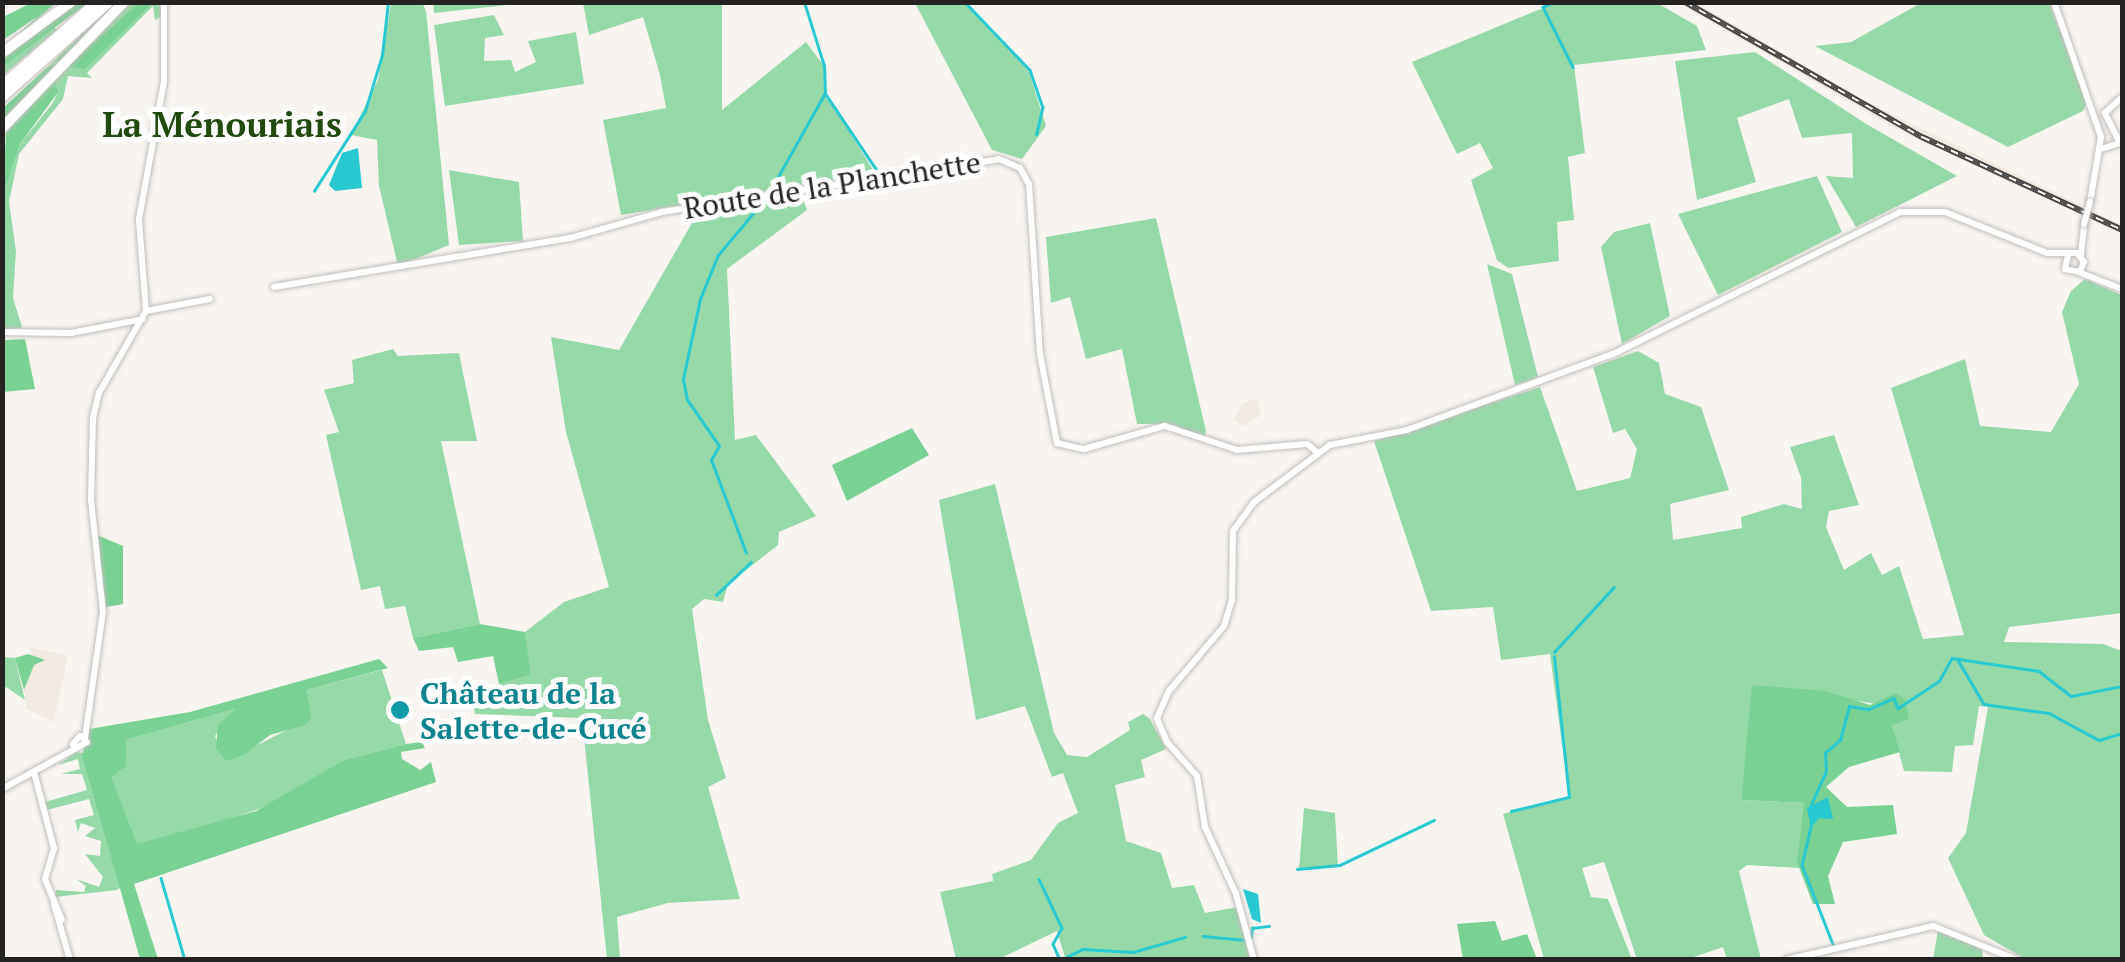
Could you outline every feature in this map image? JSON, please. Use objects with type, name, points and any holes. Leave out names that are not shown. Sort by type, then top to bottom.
[{"type":"highway","points":[[2,53],[71,2]]},
{"type":"highway","points":[[2,86],[96,2]]},
{"type":"highway","points":[[2,96],[108,2]]},
{"type":"highway","points":[[2,128],[124,2]]},
{"type":"highway","points":[[2,78],[31,60]]},
{"type":"street","points":[[2,789],[74,746],[82,737],[85,723],[102,612],[91,500],[94,412],[144,315],[139,219],[164,82],[164,2]]},
{"type":"street","points":[[2054,2],[2093,107],[2101,149],[2076,257],[2080,272]]},
{"type":"street","points":[[2101,149],[2120,143],[2105,112],[2122,97]]},
{"type":"street","name":"Route de la Planchette","points":[[274,287],[570,238],[662,212],[998,158],[1020,168],[1028,184],[1040,354],[1057,443],[1084,450],[1165,426],[1238,450],[1307,444],[1318,452]]},
{"type":"street","points":[[1254,960],[1236,894],[1205,827],[1196,776],[1162,734],[1157,712],[1224,626],[1232,600],[1230,544],[1236,523],[1318,452],[1341,441],[1407,430],[1613,354],[1900,212],[1946,212],[2047,253],[2076,257],[2098,276],[2122,289]]},
{"type":"street","points":[[2047,253],[2064,266],[2098,276]]},
{"type":"street","points":[[2064,266],[2076,257]]},
{"type":"street","points":[[2,332],[71,333],[210,299]]},
{"type":"street","points":[[74,746],[86,748],[82,737]]},
{"type":"street","points":[[34,772],[54,848],[44,866],[70,960]]},
{"type":"street","points":[[1786,960],[1932,926],[2017,960]]},
{"type":"shaded area","points":[[1678,3],[1698,3],[1853,95],[2122,225],[2122,234],[1900,131]]},
{"type":"shaded area","points":[[1258,398],[1260,416],[1242,426],[1234,420],[1242,403]]},
{"type":"shaded area","points":[[30,647],[68,656],[54,722],[27,709],[24,690],[33,665],[45,660],[32,660]]},
{"type":"green space","points":[[31,3],[56,3],[3,48],[37,17],[3,40],[3,17]]},
{"type":"green space","points":[[75,3],[88,3],[3,66],[3,57]]},
{"type":"green space","points":[[115,3],[121,3],[60,66],[45,70],[3,109]]},
{"type":"green space","points":[[127,3],[142,3],[73,65],[87,65],[153,3],[160,3],[161,17],[155,20],[153,6],[87,73],[92,78],[68,76],[63,99],[19,154],[9,202],[16,251],[13,298],[22,327],[9,331],[3,328],[2,194],[20,144],[59,90],[53,82]]},
{"type":"green space","points":[[139,3],[153,3],[85,69],[68,67],[54,82],[59,91],[20,144],[3,194],[6,133],[68,66]]},
{"type":"green space","points":[[391,3],[423,4],[426,11],[449,245],[398,266],[379,186],[377,140],[351,135],[378,80]]},
{"type":"green space","points":[[433,3],[527,3],[434,13]]},
{"type":"green space","points":[[583,3],[722,3],[722,110],[806,42],[824,66],[825,93],[875,173],[621,215],[603,120],[666,108],[643,17],[589,35]]},
{"type":"green space","points":[[915,3],[968,3],[1029,72],[1046,126],[1022,159],[992,150]]},
{"type":"green space","points":[[1555,3],[1657,3],[1697,26],[1706,50],[1574,65],[1585,153],[1568,157],[1574,220],[1557,222],[1559,261],[1508,268],[1497,260],[1471,180],[1493,168],[1480,143],[1457,154],[1412,62]]},
{"type":"green space","points":[[1921,3],[2049,3],[2088,100],[2083,111],[2008,147],[1815,46],[1851,42]]},
{"type":"green space","points":[[494,15],[504,35],[485,38],[484,61],[511,60],[515,72],[536,62],[528,41],[576,32],[584,84],[445,106],[434,25]]},
{"type":"green space","points":[[53,26],[57,30],[3,75],[3,66]]},
{"type":"green space","points":[[92,26],[65,58],[49,66]]},
{"type":"green space","points":[[1755,52],[1868,125],[1957,176],[1856,227],[1826,176],[1853,178],[1852,133],[1802,138],[1789,99],[1737,118],[1756,182],[1697,200],[1675,61]]},
{"type":"green space","points":[[59,63],[3,125],[2,109],[46,69]]},
{"type":"green space","points":[[449,170],[519,182],[523,241],[459,245]]},
{"type":"green space","points":[[1817,176],[1842,232],[1718,295],[1678,214]]},
{"type":"green space","points":[[801,193],[807,210],[727,269],[735,440],[756,435],[816,516],[779,532],[778,545],[728,584],[723,602],[704,599],[692,609],[708,720],[726,778],[708,787],[740,899],[668,903],[617,917],[620,959],[607,959],[582,718],[475,714],[473,704],[502,695],[499,684],[530,675],[525,632],[564,602],[609,587],[566,432],[551,337],[619,350],[700,209]]},
{"type":"green space","points":[[1156,218],[1206,431],[1204,438],[1170,424],[1137,424],[1122,349],[1086,359],[1070,297],[1051,303],[1046,237]]},
{"type":"green space","points":[[1650,223],[1670,316],[1622,344],[1601,247],[1614,232]]},
{"type":"green space","points":[[1487,264],[1512,274],[1538,377],[1515,385]]},
{"type":"green space","points":[[2085,279],[2122,295],[2122,613],[2009,627],[2004,642],[2103,644],[2122,651],[2122,959],[2025,959],[1984,935],[1948,858],[1966,833],[1988,707],[1979,706],[1973,745],[1955,746],[1952,772],[1904,771],[1892,726],[1909,719],[1877,704],[1753,685],[1741,800],[1805,803],[1799,868],[1747,865],[1739,871],[1761,959],[1727,959],[1723,947],[1688,959],[1637,959],[1604,862],[1582,868],[1591,897],[1608,899],[1632,959],[1544,959],[1503,814],[1569,796],[1550,654],[1501,660],[1493,607],[1431,611],[1374,441],[1540,387],[1577,491],[1630,478],[1637,449],[1625,429],[1613,433],[1593,367],[1638,351],[1659,363],[1665,394],[1701,407],[1729,490],[1670,504],[1673,540],[1742,528],[1741,517],[1784,504],[1802,509],[1801,478],[1790,447],[1834,435],[1859,505],[1829,511],[1826,527],[1844,570],[1871,553],[1882,575],[1899,566],[1923,639],[1964,635],[1891,388],[1965,359],[1980,426],[2051,432],[2079,384],[2062,312],[2071,291]]},
{"type":"green space","points":[[25,339],[35,389],[3,392],[3,340]]},
{"type":"green space","points":[[393,349],[398,356],[459,353],[477,441],[441,441],[480,624],[413,638],[405,606],[385,609],[380,586],[361,590],[326,435],[339,432],[324,390],[354,383],[352,360]]},
{"type":"green space","points":[[912,428],[929,455],[847,501],[832,465]]},
{"type":"green space","points":[[995,484],[1054,733],[1067,755],[1087,757],[1130,730],[1128,722],[1143,714],[1150,719],[1166,749],[1141,760],[1145,777],[1115,785],[1126,841],[1161,853],[1172,888],[1194,885],[1205,913],[1238,907],[1251,959],[1059,959],[1065,957],[1057,931],[999,959],[956,959],[940,892],[993,881],[992,874],[1031,860],[1058,823],[1078,813],[1063,773],[1052,777],[1025,706],[976,720],[939,500]]},
{"type":"green space","points":[[97,535],[123,546],[123,604],[106,607]]},
{"type":"green space","points":[[480,624],[525,632],[531,675],[499,684],[493,656],[458,662],[453,647],[419,651],[413,638]]},
{"type":"green space","points":[[28,654],[45,660],[34,665],[24,690],[15,658]]},
{"type":"green space","points":[[3,657],[15,658],[25,700],[6,687],[3,691]]},
{"type":"green space","points":[[379,659],[388,668],[307,690],[312,717],[305,725],[270,735],[244,755],[226,761],[216,748],[218,725],[235,709],[126,740],[126,766],[111,777],[137,844],[256,811],[344,760],[406,744],[422,742],[425,748],[401,752],[402,759],[420,770],[431,762],[436,782],[134,884],[158,959],[140,959],[82,755],[89,729],[190,712]]},
{"type":"green space","points":[[382,670],[406,744],[344,760],[287,799],[157,844],[136,845],[110,777],[126,759],[126,740],[235,709],[215,736],[226,761],[312,717],[307,690]]},
{"type":"green space","points":[[1752,685],[1826,691],[1870,705],[1896,693],[1905,700],[1909,719],[1892,726],[1900,752],[1849,767],[1826,787],[1847,807],[1893,805],[1897,834],[1843,842],[1828,876],[1835,904],[1813,904],[1797,862],[1804,803],[1741,800]]},
{"type":"green space","points":[[76,752],[83,753],[121,887],[55,897],[56,890],[84,892],[86,886],[76,879],[99,887],[103,877],[85,854],[100,856],[101,841],[85,836],[95,828],[81,823],[78,832],[75,820],[94,815],[89,799],[47,810],[45,802],[87,790],[82,774],[61,774],[80,769],[78,759],[58,765]]},
{"type":"green space","points":[[1304,808],[1335,813],[1338,867],[1299,869]]},
{"type":"green space","points":[[1495,921],[1502,941],[1527,934],[1537,959],[1463,959],[1457,924]]},
{"type":"green space","points":[[1938,930],[1982,947],[1983,959],[1933,960]]},
{"type":"water","points":[[358,148],[362,188],[335,191],[329,185],[342,153]]},
{"type":"water","points":[[1828,797],[1833,819],[1819,818],[1811,828],[1807,808]]},
{"type":"water","points":[[1243,889],[1258,894],[1261,923],[1252,919]]},
{"type":"waterway","points":[[314,191],[365,111],[382,55],[388,2]]},
{"type":"waterway","points":[[770,191],[825,93],[824,66],[804,2]]},
{"type":"waterway","points":[[965,2],[1030,70],[1043,107],[1037,134]]},
{"type":"waterway","points":[[1555,2],[1543,7],[1573,67]]},
{"type":"waterway","points":[[825,93],[878,172],[889,171]]},
{"type":"waterway","points":[[746,553],[711,460],[719,446],[687,400],[683,379],[700,299],[718,255],[765,199]]},
{"type":"waterway","points":[[716,595],[751,562]]},
{"type":"waterway","points":[[1554,652],[1614,587]]},
{"type":"waterway","points":[[1511,811],[1569,797],[1554,657]]},
{"type":"waterway","points":[[1810,807],[1826,771],[1825,753],[1840,740],[1849,706],[1869,709],[1894,698],[1898,708],[1939,681],[1952,658],[2039,671],[2071,696],[2122,686]]},
{"type":"waterway","points":[[1958,660],[1984,704],[2049,713],[2099,740],[2122,733]]},
{"type":"waterway","points":[[1297,869],[1340,865],[1434,820]]},
{"type":"waterway","points":[[1811,827],[1802,865],[1833,944]]},
{"type":"waterway","points":[[161,878],[185,960]]},
{"type":"waterway","points":[[1039,879],[1062,928],[1053,944],[1060,960]]},
{"type":"waterway","points":[[1251,938],[1252,928],[1269,926]]},
{"type":"waterway","points":[[1203,936],[1245,940]]},
{"type":"waterway","points":[[1060,960],[1083,949],[1133,952],[1185,937]]},
{"type":"railway","points":[[1685,2],[1922,137],[2122,230]]},
{"type":"place","name":"Château de la Salette-de-Cucé","points":[[400,710]]},
{"type":"district","name":"La Ménouriais","points":[[222,124]]}]
